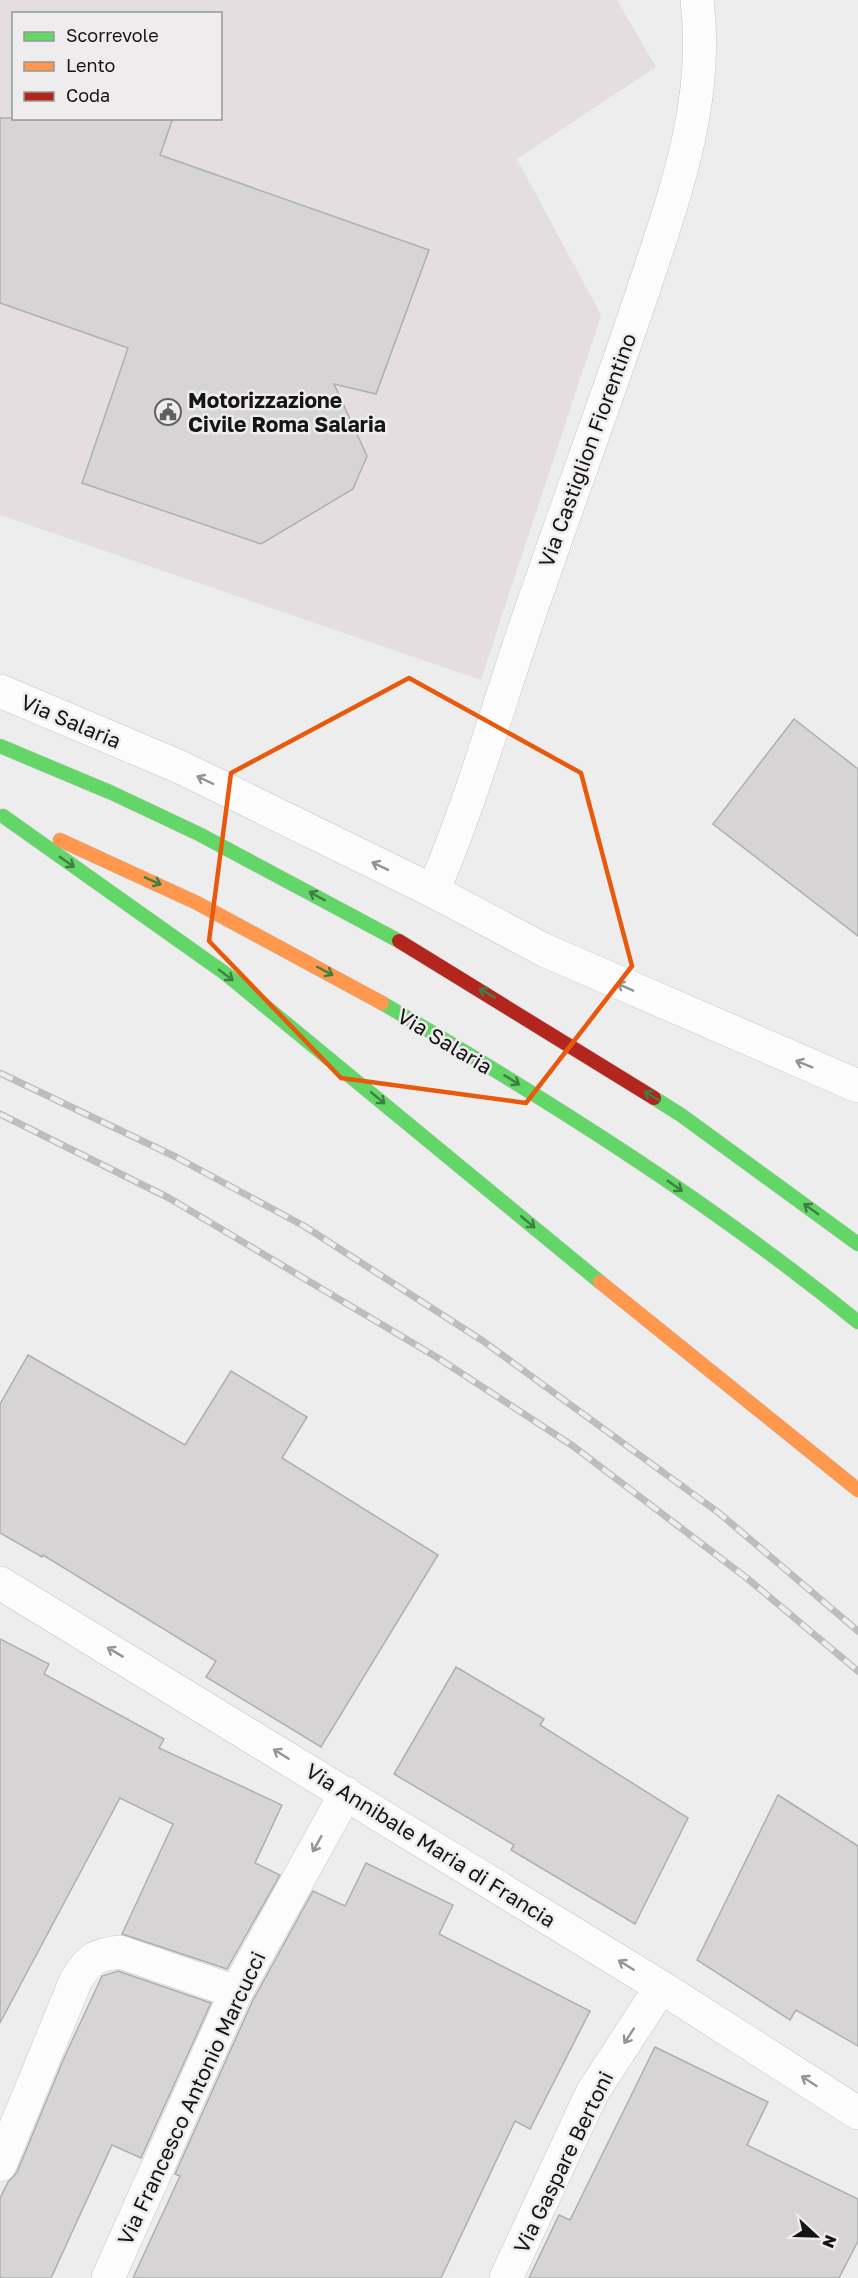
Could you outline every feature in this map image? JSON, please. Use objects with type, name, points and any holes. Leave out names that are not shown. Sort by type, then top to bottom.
[{"type":"main road","points":[[0,746],[112,793],[208,838],[419,952],[681,1115],[858,1244]]},
{"type":"main road","points":[[1,815],[226,974],[552,1243],[858,1490]]},
{"type":"main road","name":"Via Salaria","points":[[1,815],[167,887],[339,978],[466,1052],[646,1166],[858,1322]]},
{"type":"street","name":"Via Castiglion Fiorentino","points":[[433,891],[499,712],[536,594],[629,334],[677,188],[688,149],[700,68],[700,28],[696,0]]},
{"type":"street","name":"Via Salaria","points":[[0,691],[180,767],[433,891],[554,955],[858,1086]]},
{"type":"street","name":"Via Annibale Maria di Francia","points":[[0,1582],[661,1987],[858,2113]]},
{"type":"street","name":"Via Francesco Antonio Marcucci","points":[[108,2278],[236,1992],[346,1793]]},
{"type":"street","points":[[0,2165],[72,1990],[86,1964],[100,1954],[120,1952],[236,1992]]},
{"type":"street","name":"Via Gaspare Bertoni","points":[[506,2278],[592,2093],[661,1987]]},
{"type":"highlighted area","points":[[409,678],[581,773],[632,966],[526,1103],[341,1078],[209,941],[231,773]]},
{"type":"shaded area","name":"Motorizzazione Civile Roma Salaria","points":[[0,0],[617,0],[656,67],[517,159],[601,315],[481,680],[0,515]]},
{"type":"building","points":[[0,118],[12,118],[12,120],[172,120],[160,155],[429,250],[376,394],[334,384],[367,456],[353,489],[261,544],[82,483],[128,348],[0,303]]},
{"type":"building","points":[[794,719],[858,769],[858,936],[713,824]]},
{"type":"building","points":[[28,1355],[185,1445],[231,1371],[307,1417],[282,1458],[438,1555],[321,1747],[206,1677],[216,1661],[43,1555],[42,1557],[0,1533],[0,1404]]},
{"type":"building","points":[[0,1639],[49,1664],[44,1674],[164,1739],[159,1748],[282,1805],[255,1863],[280,1875],[227,1969],[122,1934],[173,1824],[120,1798],[0,2023]]},
{"type":"building","points":[[456,1667],[544,1719],[540,1725],[688,1818],[635,1924],[511,1850],[514,1845],[394,1774]]},
{"type":"building","points":[[778,1795],[858,1846],[858,2046],[796,2010],[790,2020],[697,1960]]},
{"type":"building","points":[[366,1863],[453,1905],[439,1934],[590,2011],[530,2129],[515,2121],[441,2278],[133,2278],[180,2176],[175,2174],[253,2000],[313,1891],[345,1906]]},
{"type":"building","points":[[118,1971],[211,2003],[141,2158],[112,2145],[51,2278],[0,2278],[0,2198],[8,2182],[17,2172],[64,2058],[102,1976]]},
{"type":"building","points":[[655,2047],[768,2102],[747,2145],[858,2199],[858,2241],[839,2278],[529,2278],[559,2215],[570,2220]]},
{"type":"railway","points":[[0,1073],[176,1157],[304,1226],[483,1341],[719,1513],[858,1631]]},
{"type":"railway","points":[[0,1114],[169,1198],[438,1358],[573,1446],[748,1579],[858,1671]]},
{"type":"traffic: fast","points":[[0,746],[112,793],[199,834],[399,941]]},
{"type":"traffic: fast","points":[[3,816],[226,974],[600,1282]]},
{"type":"traffic: fast","points":[[382,1003],[505,1076],[626,1153],[802,1277],[858,1322]]},
{"type":"traffic: fast","points":[[654,1098],[681,1115],[858,1244]]},
{"type":"traffic: slow","points":[[60,840],[197,903],[382,1003]]},
{"type":"traffic: slow","points":[[600,1282],[858,1490]]},
{"type":"traffic: jam","points":[[399,941],[654,1098]]},
{"type":"place","name":"Motorizzazione Civile Roma Salaria","points":[[168,412]]}]
